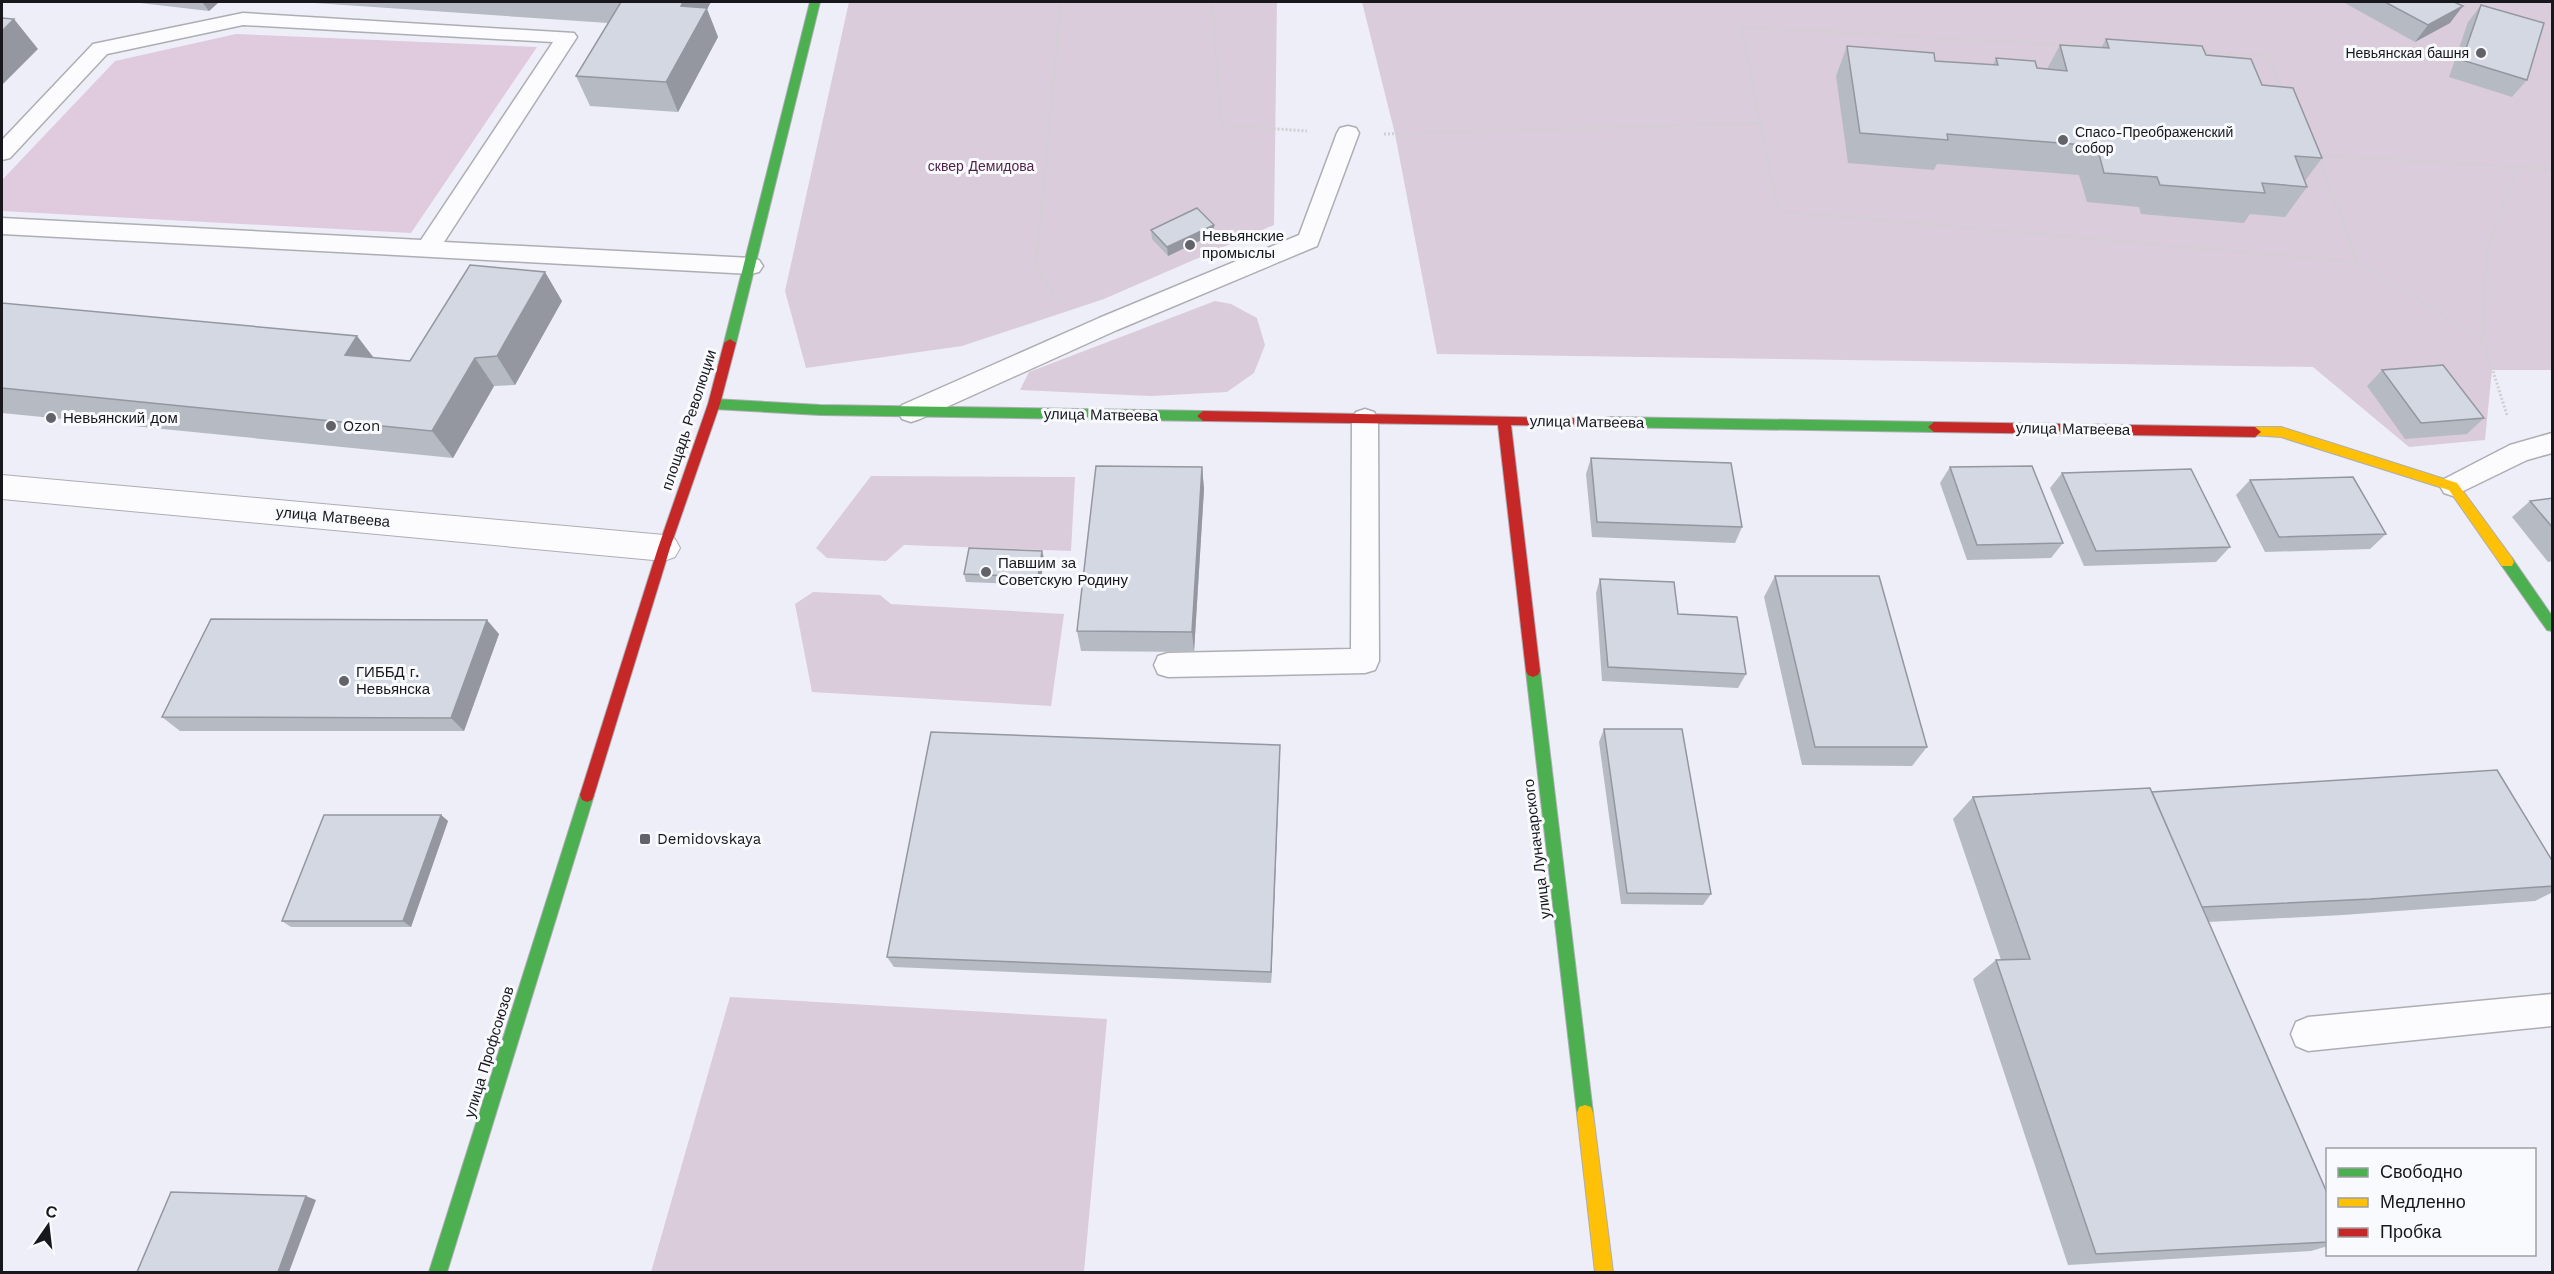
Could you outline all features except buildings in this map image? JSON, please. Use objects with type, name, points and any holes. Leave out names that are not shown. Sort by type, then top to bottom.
[{"type":"street","name":"площадь Революции","points":[[571,841],[664,548],[714,404],[752,266],[815,2]]},
{"type":"street","name":"улица Матвеева","points":[[714,404],[911,412],[2282,432],[2453,486]]},
{"type":"street","name":"улица Луначарского","points":[[1504,421],[1604,1272]]},
{"type":"street","points":[[2453,486],[2553,626]]},
{"type":"street","name":"улица Матвеева","points":[[2,487],[664,548]]},
{"type":"street","name":"улица Профсоюзов","points":[[438,1272],[571,841]]},
{"type":"lane","points":[[2,153],[100,49],[188,30],[243,19],[567,37],[427,250]]},
{"type":"lane","points":[[911,412],[1108,324],[1309,240],[1348,133]]},
{"type":"lane","points":[[2,226],[752,266]]},
{"type":"lane","points":[[1168,665],[1365,661],[1365,419]]},
{"type":"lane","points":[[2453,486],[2519,452],[2553,443]]},
{"type":"lane","points":[[2308,1034],[2553,1010]]},
{"type":"path","points":[[1061,2],[1036,267],[1054,296],[1108,324]]},
{"type":"path","points":[[1212,2],[1221,125],[1348,133],[1760,123]]},
{"type":"path","points":[[2459,5],[2493,11]]},
{"type":"path","points":[[2110,47],[1741,27],[1778,211],[2356,262],[2483,340]]},
{"type":"path","points":[[2533,28],[2553,37]]},
{"type":"path","points":[[2194,52],[2265,56],[2286,95]]},
{"type":"path","points":[[2356,262],[2318,155],[2553,169]]},
{"type":"path","points":[[2517,166],[2486,256],[2483,340],[2519,452]]},
{"type":"green space","name":"сквер Демидова","points":[[849,2],[1277,2],[1274,225],[1104,299],[962,346],[806,368],[785,291]]},
{"type":"green space","points":[[1362,2],[2552,2],[2552,370],[2492,370],[2485,440],[2409,447],[2313,367],[1437,354],[1395,134]]},
{"type":"green space","points":[[1215,301],[1231,304],[1257,318],[1265,345],[1254,373],[1227,392],[1150,396],[1020,390],[1029,372]]},
{"type":"green space","points":[[871,476],[1075,477],[1071,551],[904,545],[886,561],[827,558],[816,548]]},
{"type":"green space","points":[[813,592],[880,595],[891,604],[1064,614],[1051,706],[812,692],[795,604]]},
{"type":"green space","points":[[730,997],[1107,1019],[1084,1272],[651,1272]]},
{"type":"shaded area","points":[[236,34],[537,47],[411,233],[2,211],[2,180],[115,61]]},
{"type":"traffic: fast","points":[[730,343],[815,2]]},
{"type":"traffic: fast","points":[[714,404],[820,410],[1203,416]]},
{"type":"traffic: fast","points":[[1606,422],[1934,427]]},
{"type":"traffic: fast","points":[[2507,562],[2552,626]]},
{"type":"traffic: fast","points":[[1533,671],[1585,1113]]},
{"type":"traffic: fast","points":[[438,1272],[587,795]]},
{"type":"traffic: slow","points":[[2255,432],[2281,432],[2453,486],[2507,562]]},
{"type":"traffic: slow","points":[[1585,1113],[1604,1272]]},
{"type":"traffic: jam","points":[[587,795],[664,548],[714,404],[730,343]]},
{"type":"traffic: jam","points":[[1203,416],[1606,422]]},
{"type":"traffic: jam","points":[[1504,421],[1533,671]]},
{"type":"traffic: jam","points":[[1934,427],[2255,432]]},
{"type":"place","name":"Невьянская башня","points":[[2481,53]]},
{"type":"place","name":"Спасо-Преображенский собор","points":[[2063,140]]},
{"type":"place","name":"Невьянские промыслы","points":[[1190,245]]},
{"type":"place","name":"Невьянский дом","points":[[51,418]]},
{"type":"place","name":"Ozon","points":[[331,426]]},
{"type":"place","name":"Павшим за Советскую Родину","points":[[986,572]]},
{"type":"place","name":"ГИББД г. Невьянска","points":[[344,681]]},
{"type":"place","name":"Demidovskaya","points":[[645,839]]}]
